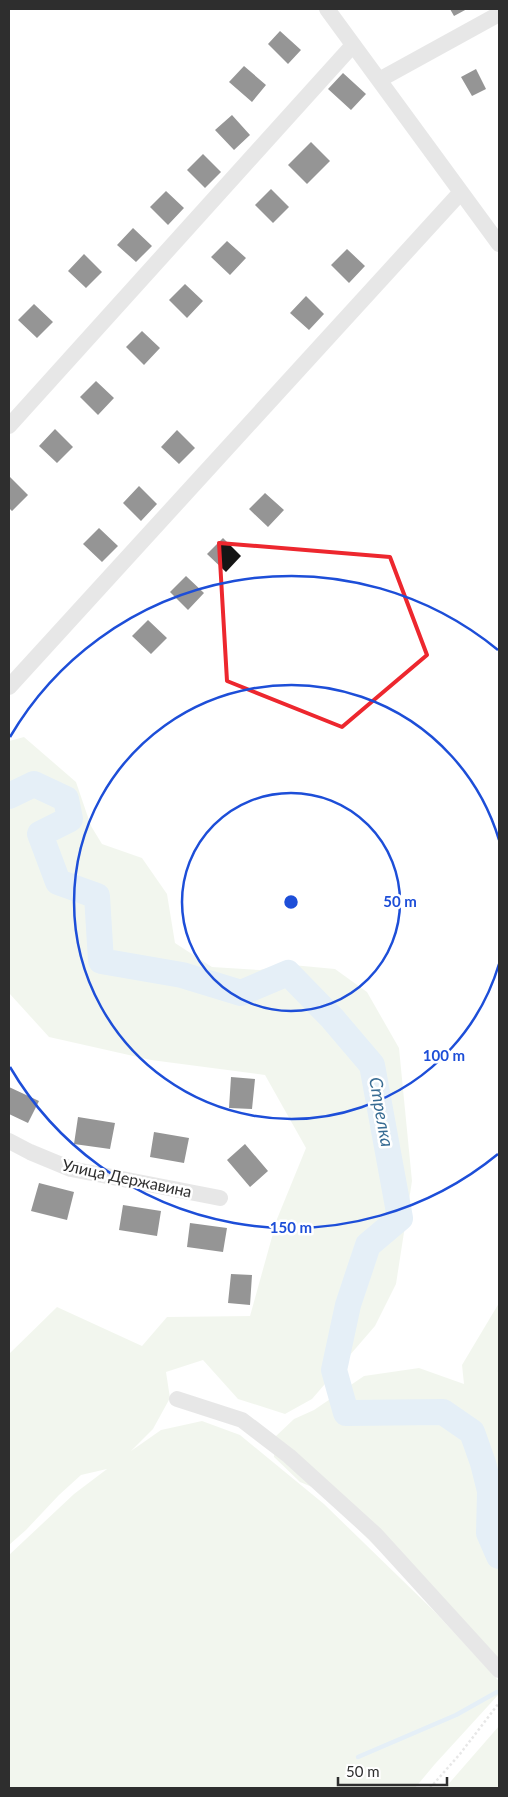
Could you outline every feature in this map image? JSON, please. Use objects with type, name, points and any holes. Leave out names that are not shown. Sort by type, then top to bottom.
[{"type":"street","points":[[327,9],[499,244]]},
{"type":"street","points":[[379,80],[499,14]]},
{"type":"street","points":[[9,426],[353,44]]},
{"type":"street","points":[[9,687],[461,192]]},
{"type":"street","name":"Улица Державина","points":[[9,1141],[70,1169],[220,1198]]},
{"type":"street","points":[[178,1399],[242,1420],[289,1456],[375,1534],[499,1670]]},
{"type":"path","points":[[430,1788],[460,1754],[499,1704]]},
{"type":"highlighted area","points":[[219,543],[390,557],[427,655],[342,727],[227,681]]},
{"type":"green space","points":[[24,737],[76,782],[91,826],[102,844],[142,858],[167,894],[175,943],[212,967],[260,970],[282,964],[335,969],[367,992],[399,1048],[412,1181],[396,1284],[375,1326],[312,1399],[285,1414],[238,1399],[203,1360],[166,1372],[170,1398],[153,1429],[131,1451],[161,1430],[202,1421],[240,1435],[324,1504],[435,1612],[498,1680],[499,1694],[415,1788],[9,1788],[9,1555],[74,1494],[107,1469],[81,1475],[9,1545],[9,1354],[57,1307],[142,1346],[167,1317],[250,1316],[277,1219],[306,1148],[265,1075],[151,1060],[49,1037],[9,993],[9,741]]},
{"type":"green space","points":[[499,1303],[499,1660],[385,1556],[319,1490],[300,1482],[274,1457],[275,1437],[294,1419],[314,1410],[364,1376],[419,1368],[464,1384],[462,1365]]},
{"type":"green space","points":[[499,1726],[499,1788],[445,1788]]},
{"type":"building","points":[[450,9],[467,9],[454,16]]},
{"type":"building","points":[[280,31],[301,50],[288,64],[268,44]]},
{"type":"building","points":[[244,66],[266,85],[252,102],[229,82]]},
{"type":"building","points":[[476,69],[486,89],[472,96],[461,77]]},
{"type":"building","points":[[343,73],[366,94],[351,110],[328,89]]},
{"type":"building","points":[[232,115],[250,135],[234,150],[215,130]]},
{"type":"building","points":[[311,142],[330,161],[307,184],[288,165]]},
{"type":"building","points":[[203,154],[221,172],[205,188],[187,170]]},
{"type":"building","points":[[271,189],[289,207],[273,223],[255,205]]},
{"type":"building","points":[[166,191],[184,208],[168,225],[150,207]]},
{"type":"building","points":[[133,228],[152,246],[136,262],[117,245]]},
{"type":"building","points":[[227,241],[246,258],[230,275],[211,257]]},
{"type":"building","points":[[347,249],[365,266],[349,283],[331,265]]},
{"type":"building","points":[[84,254],[102,272],[86,288],[68,271]]},
{"type":"building","points":[[185,284],[203,301],[187,318],[169,300]]},
{"type":"building","points":[[306,296],[324,314],[309,330],[290,313]]},
{"type":"building","points":[[34,304],[53,322],[37,338],[18,320]]},
{"type":"building","points":[[142,331],[160,348],[144,365],[126,347]]},
{"type":"building","points":[[96,381],[114,398],[98,415],[80,397]]},
{"type":"building","points":[[55,429],[73,447],[57,463],[39,446]]},
{"type":"building","points":[[177,430],[195,448],[179,464],[161,447]]},
{"type":"building","points":[[9,476],[28,495],[12,511],[9,508]]},
{"type":"building","points":[[139,486],[157,504],[141,521],[123,503]]},
{"type":"building","points":[[265,493],[284,510],[268,527],[249,509]]},
{"type":"building","points":[[99,528],[118,546],[102,562],[83,544]]},
{"type":"building","points":[[223,538],[241,556],[226,572],[207,554]]},
{"type":"building","points":[[186,576],[204,593],[188,610],[170,592]]},
{"type":"building","points":[[148,620],[167,638],[151,654],[132,636]]},
{"type":"building","points":[[231,1077],[255,1079],[252,1109],[229,1108]]},
{"type":"building","points":[[9,1087],[39,1101],[28,1123],[9,1114]]},
{"type":"building","points":[[78,1117],[115,1123],[110,1149],[74,1144]]},
{"type":"building","points":[[154,1132],[189,1138],[184,1163],[150,1157]]},
{"type":"building","points":[[245,1144],[268,1171],[250,1187],[227,1160]]},
{"type":"building","points":[[39,1183],[74,1192],[67,1220],[31,1211]]},
{"type":"building","points":[[123,1205],[161,1211],[157,1236],[119,1230]]},
{"type":"building","points":[[190,1223],[227,1228],[223,1252],[187,1247]]},
{"type":"building","points":[[231,1274],[252,1275],[250,1305],[228,1303]]},
{"type":"waterway","name":"Стрелка","points":[[9,796],[34,784],[66,799],[70,819],[40,834],[58,882],[97,896],[101,961],[182,975],[241,993],[288,973],[332,1018],[372,1065],[400,1218],[368,1245],[348,1305],[334,1370],[346,1413],[443,1412],[472,1432],[490,1491],[489,1533],[499,1556]]},
{"type":"waterway","points":[[358,1757],[456,1715],[497,1692]]}]
